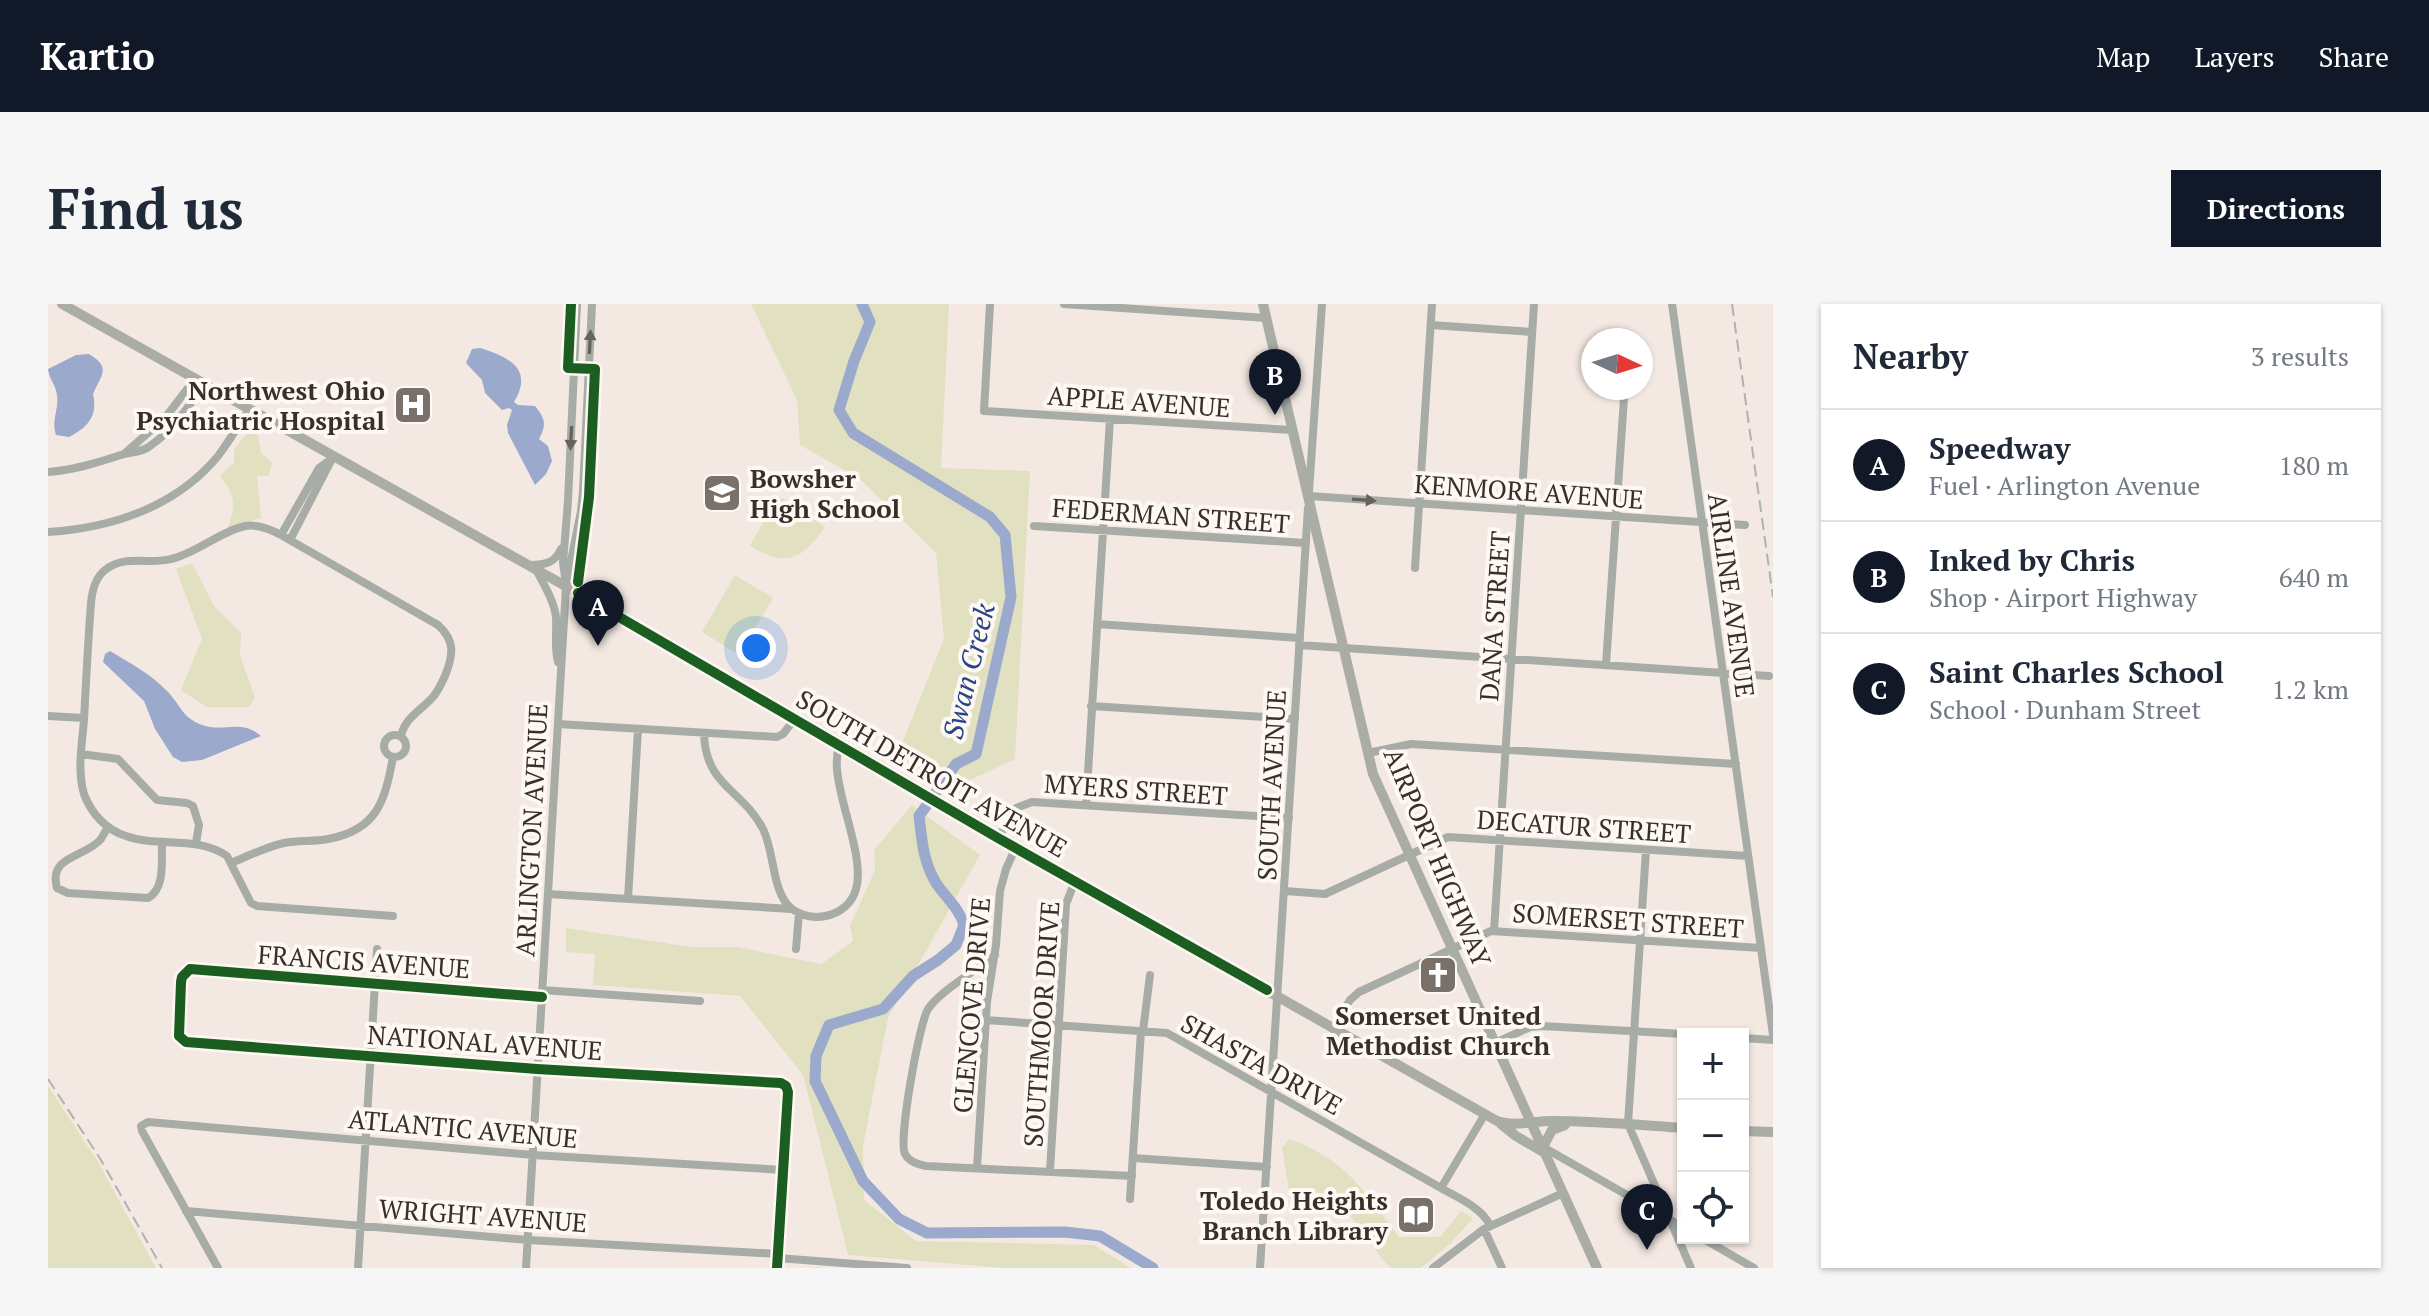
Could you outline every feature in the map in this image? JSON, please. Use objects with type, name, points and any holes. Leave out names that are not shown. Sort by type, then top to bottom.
[{"type":"main road","name":"SOUTH DETROIT AVENUE","points":[[62,304],[566,586],[998,838],[1544,1150]]},
{"type":"main road","name":"AIRPORT HIGHWAY","points":[[1263,304],[1376,781],[1597,1268]]},
{"type":"main road","points":[[1497,1121],[1506,1124],[1578,1121],[1677,1128]]},
{"type":"main road","points":[[1544,1150],[1552,1130],[1578,1121]]},
{"type":"main road","points":[[1749,1131],[1773,1132]]},
{"type":"street","name":"ARLINGTON AVENUE","points":[[566,586],[563,563],[577,304]]},
{"type":"street","name":"ARLINGTON AVENUE","points":[[526,1268],[566,586],[583,491],[592,304]]},
{"type":"street","name":"APPLE AVENUE","points":[[990,304],[984,411],[1292,430]]},
{"type":"street","points":[[1064,304],[1266,318]]},
{"type":"street","name":"SOUTH AVENUE","points":[[1260,1268],[1322,304]]},
{"type":"street","points":[[1415,568],[1432,304]]},
{"type":"street","name":"DANA STREET","points":[[1494,931],[1534,304]]},
{"type":"street","name":"AIRLINE AVENUE","points":[[1672,304],[1773,1037]]},
{"type":"street","points":[[1431,325],[1532,332]]},
{"type":"street","points":[[48,472],[90,466],[141,451],[171,428],[196,396],[195,379]]},
{"type":"street","points":[[1606,665],[1624,400]]},
{"type":"street","points":[[48,532],[106,524],[171,498],[216,458],[249,410]]},
{"type":"street","points":[[1086,805],[1110,419]]},
{"type":"street","points":[[285,537],[319,468],[333,458]]},
{"type":"street","name":"KENMORE AVENUE","points":[[1309,496],[1745,525]]},
{"type":"street","points":[[393,916],[257,906],[251,903],[227,856],[221,851],[196,843],[162,842],[121,835],[93,812],[81,777],[81,754],[92,592],[99,576],[127,561],[176,558],[248,526],[260,526],[285,537],[444,630],[451,641],[450,664],[438,689],[409,719],[401,736]]},
{"type":"street","name":"FEDERMAN STREET","points":[[1034,526],[1306,543]]},
{"type":"street","points":[[561,670],[555,650],[556,615],[532,567],[557,558],[565,541]]},
{"type":"street","points":[[1097,624],[1343,648],[1769,676]]},
{"type":"street","points":[[1091,706],[1295,719]]},
{"type":"street","points":[[48,716],[84,718]]},
{"type":"street","points":[[558,724],[777,737],[794,720]]},
{"type":"street","points":[[628,899],[638,729]]},
{"type":"street","points":[[704,733],[706,753],[715,775],[747,805],[765,832],[782,897],[795,911],[796,949]]},
{"type":"street","points":[[391,735],[401,736],[406,744],[405,751],[393,757],[385,751],[384,742],[391,735]]},
{"type":"street","points":[[1368,753],[1411,744],[1736,764]]},
{"type":"street","points":[[548,894],[795,911],[818,917],[836,914],[849,903],[857,887],[855,855],[837,769],[838,745]]},
{"type":"street","points":[[81,754],[118,759],[157,800],[193,806],[199,825],[196,843]]},
{"type":"street","points":[[231,863],[286,842],[326,840],[361,826],[383,802],[393,757]]},
{"type":"street","name":"MYERS STREET","points":[[998,838],[1016,808],[1032,802],[1289,818]]},
{"type":"street","points":[[108,827],[98,842],[58,868],[54,876],[57,888],[68,893],[148,898],[157,892],[162,842]]},
{"type":"street","name":"DECATUR STREET","points":[[1285,891],[1325,894],[1448,837],[1748,856]]},
{"type":"street","name":"GLENCOVE DRIVE","points":[[977,1168],[986,1020],[1000,891],[1016,847]]},
{"type":"street","points":[[1646,850],[1628,1124],[1691,1268]]},
{"type":"street","name":"SOUTHMOOR DRIVE","points":[[1050,1171],[1066,904],[1075,881]]},
{"type":"street","name":"SOMERSET STREET","points":[[1333,1028],[1356,994],[1494,931],[1761,948]]},
{"type":"street","points":[[358,1268],[377,949]]},
{"type":"street","points":[[995,955],[935,1002],[924,1018],[917,1041],[903,1134],[905,1155],[912,1162],[926,1166],[1132,1176]]},
{"type":"street","name":"FRANCIS AVENUE","points":[[181,1039],[181,982],[190,969],[700,1001]]},
{"type":"street","points":[[1130,1199],[1142,1031],[1150,975]]},
{"type":"street","name":"SHASTA DRIVE","points":[[986,1020],[1172,1035],[1478,1210],[1486,1217],[1487,1227]]},
{"type":"street","points":[[1495,1043],[1530,1027],[1677,1034]]},
{"type":"street","points":[[1749,1038],[1773,1037]]},
{"type":"street","name":"NATIONAL AVENUE","points":[[181,1039],[186,1042],[537,1069],[781,1083],[788,1092],[783,1170]]},
{"type":"street","points":[[1441,1188],[1485,1114]]},
{"type":"street","name":"ATLANTIC AVENUE","points":[[186,1211],[142,1131],[141,1126],[148,1122],[533,1155],[783,1170]]},
{"type":"street","points":[[1544,1150],[1677,1224]]},
{"type":"street","points":[[1133,1158],[1267,1167]]},
{"type":"street","points":[[777,1268],[783,1170]]},
{"type":"street","points":[[1433,1268],[1487,1227],[1563,1193]]},
{"type":"street","points":[[186,1211],[218,1268]]},
{"type":"street","name":"WRIGHT AVENUE","points":[[186,1211],[907,1268]]},
{"type":"street","points":[[1487,1227],[1502,1268]]},
{"type":"street","points":[[1712,1244],[1754,1268]]},
{"type":"green space","points":[[751,304],[949,304],[941,468],[1030,471],[1015,759],[955,787],[896,758],[944,639],[936,553],[860,479],[800,445],[797,400]]},
{"type":"green space","points":[[254,425],[261,453],[273,463],[268,476],[257,476],[261,518],[228,528],[233,500],[220,476],[234,464],[234,449]]},
{"type":"green space","points":[[782,498],[825,527],[801,553],[783,558],[762,553],[750,545],[777,499]]},
{"type":"green space","points":[[192,563],[214,606],[241,633],[240,655],[255,698],[249,707],[206,707],[181,690],[202,639],[176,569]]},
{"type":"green space","points":[[735,575],[773,598],[739,655],[702,632]]},
{"type":"green space","points":[[912,805],[980,855],[888,1018],[863,1146],[864,1200],[916,1241],[1094,1245],[1131,1268],[1003,1268],[848,1255],[803,1075],[740,996],[593,985],[595,954],[566,952],[566,928],[691,947],[738,947],[821,964],[853,941],[850,926],[875,870],[874,850]]},
{"type":"green space","points":[[48,1086],[98,1162],[156,1268],[48,1268]]},
{"type":"green space","points":[[1289,1139],[1339,1166],[1364,1191],[1399,1237],[1440,1237],[1461,1211],[1473,1218],[1451,1243],[1421,1268],[1391,1268],[1352,1218],[1335,1205],[1315,1200],[1291,1202],[1282,1148]]},
{"type":"water","points":[[480,348],[509,360],[515,366],[521,381],[514,402],[535,406],[543,418],[544,426],[539,439],[548,446],[552,461],[546,474],[535,485],[508,433],[512,410],[502,410],[485,393],[482,380],[466,363],[472,349]]},
{"type":"water","points":[[89,354],[100,363],[103,372],[93,394],[93,415],[86,425],[69,437],[56,435],[57,395],[48,369],[76,355]]},
{"type":"water","points":[[110,651],[154,679],[195,722],[218,728],[246,728],[261,736],[202,760],[182,762],[173,757],[155,729],[144,701],[103,662],[105,654]]},
{"type":"waterway","name":"Swan Creek","points":[[862,304],[870,322],[839,410],[853,433],[990,517],[1005,535],[1011,597],[976,754],[956,764],[919,816],[928,867],[964,925],[956,945],[913,976],[883,1009],[829,1025],[816,1056],[815,1081],[863,1181],[899,1219],[927,1233],[1065,1232],[1100,1236],[1153,1268]]},
{"type":"railway","points":[[1732,304],[1773,597]]},
{"type":"railway","points":[[48,1079],[101,1160],[162,1268]]},
{"type":"cycle path","points":[[571,304],[568,368],[595,369],[589,497],[578,582]]},
{"type":"cycle path","points":[[578,593],[998,838],[1267,990]]},
{"type":"cycle path","points":[[542,997],[190,969],[181,982],[179,1036],[186,1042],[537,1069],[781,1083],[788,1092],[777,1268]]},
{"type":"place","name":"Northwest Ohio Psychiatric Hospital","points":[[413,405]]},
{"type":"place","name":"Inked by Chris","points":[[1275,415]]},
{"type":"place","name":"Bowsher High School","points":[[722,493]]},
{"type":"place","name":"Speedway","points":[[598,646]]},
{"type":"place","name":"Somerset United Methodist Church","points":[[1438,975]]},
{"type":"place","name":"Toledo Heights Branch Library","points":[[1416,1215]]},
{"type":"place","name":"Saint Charles School","points":[[1647,1250]]}]
